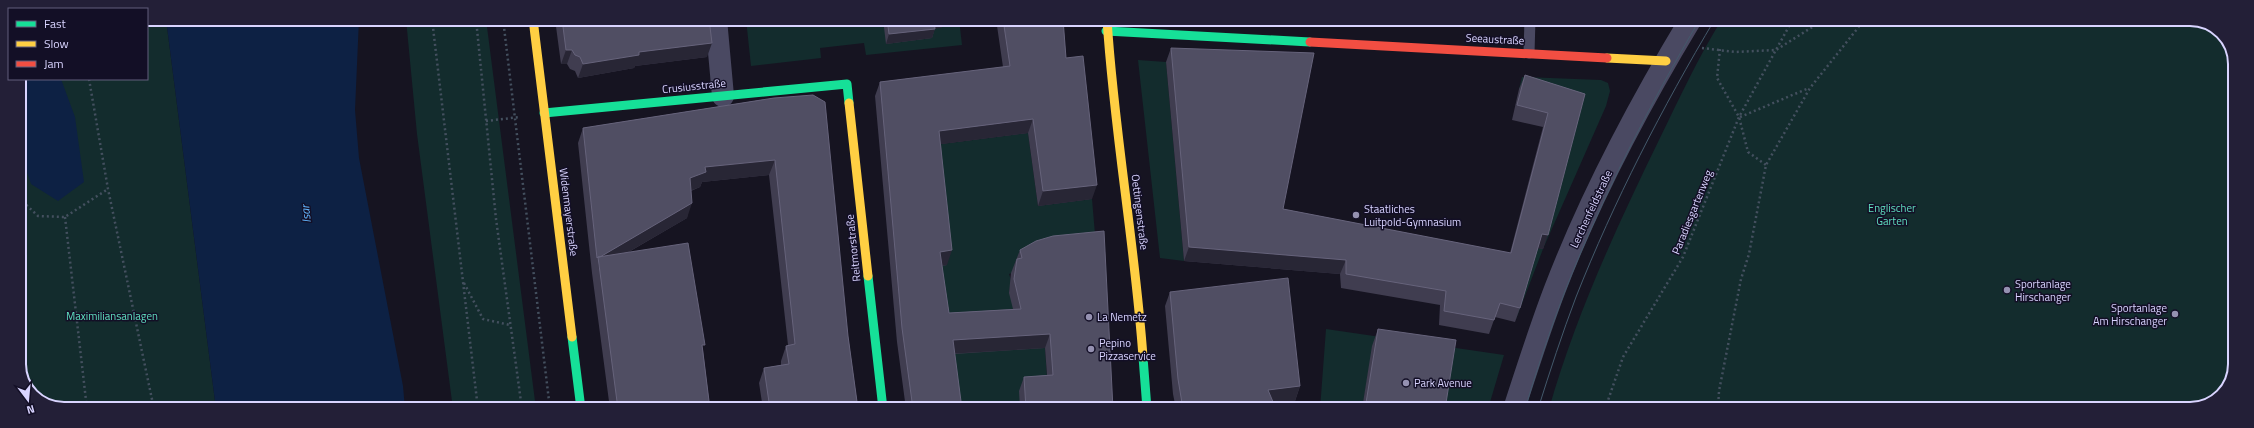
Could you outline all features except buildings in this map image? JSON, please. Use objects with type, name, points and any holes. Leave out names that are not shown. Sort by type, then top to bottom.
[{"type":"street","name":"Widenmayerstraße","points":[[534,26],[580,402]]},
{"type":"street","points":[[717,26],[723,96]]},
{"type":"street","name":"Oettingenstraße","points":[[1106,26],[1111,85],[1138,289],[1147,402]]},
{"type":"street","name":"Lerchenfeldstraße","points":[[1516,402],[1556,288],[1577,237],[1634,117],[1687,26]]},
{"type":"street","name":"Seeaustraße","points":[[1106,31],[1666,61]]},
{"type":"street","name":"Crusiusstraße","points":[[544,113],[847,84]]},
{"type":"street","name":"Reitmorstraße","points":[[847,84],[882,402]]},
{"type":"lane","points":[[1529,53],[1530,26]]},
{"type":"path","points":[[433,26],[477,402]]},
{"type":"path","points":[[477,26],[496,219],[521,402]]},
{"type":"path","points":[[504,26],[549,402]]},
{"type":"path","name":"Paradiesgartenweg","points":[[1607,402],[1623,357],[1683,257],[1739,117],[1789,26]]},
{"type":"path","points":[[1708,49],[1720,49],[1735,52],[1776,50],[1814,26]]},
{"type":"path","points":[[1718,402],[1719,391],[1741,279],[1749,254],[1766,165],[1810,88],[1859,26]]},
{"type":"path","points":[[1720,49],[1717,78],[1739,117],[1748,152],[1766,165]]},
{"type":"path","points":[[90,80],[108,189],[153,402]]},
{"type":"path","points":[[1739,117],[1810,88]]},
{"type":"path","points":[[486,121],[515,118]]},
{"type":"path","points":[[26,205],[38,216],[65,217],[108,189]]},
{"type":"path","points":[[65,217],[86,402]]},
{"type":"path","points":[[462,280],[483,319],[510,325]]},
{"type":"green space","name":"Maximiliansanlagen","points":[[148,26],[167,26],[215,402],[54,401],[48,398],[48,380],[30,380],[26,367],[26,80],[148,80]]},
{"type":"green space","points":[[407,26],[487,26],[535,402],[452,402],[417,134]]},
{"type":"green space","points":[[747,26],[960,26],[962,45],[866,55],[864,43],[820,48],[821,58],[751,66]]},
{"type":"green space","name":"Englischer Garten","points":[[1718,26],[2195,26],[2211,32],[2222,43],[2227,54],[2228,61],[2228,369],[2223,383],[2215,393],[2209,397],[2190,402],[1551,402],[1571,340],[1598,272],[1643,172]]},
{"type":"green space","points":[[1138,60],[1166,62],[1184,261],[1160,258]]},
{"type":"green space","points":[[1522,77],[1601,80],[1608,83],[1610,91],[1606,106],[1543,249],[1580,108],[1519,89]]},
{"type":"green space","points":[[1028,133],[1038,206],[1092,199],[1096,246],[1009,274],[1011,280],[1009,293],[1043,319],[1047,377],[1026,402],[954,402],[941,305],[934,145]]},
{"type":"green space","points":[[1537,248],[1543,249],[1515,322]]},
{"type":"green space","points":[[1326,329],[1504,355],[1490,402],[1433,402],[1373,346],[1363,402],[1321,402]]},
{"type":"water","name":"Isar","points":[[167,26],[359,26],[355,110],[359,158],[403,386],[404,402],[215,402]]},
{"type":"water","points":[[26,80],[61,80],[75,117],[84,182],[58,201],[31,184],[26,169]]},
{"type":"tram line","points":[[1527,402],[1559,306],[1579,256],[1627,152],[1696,26]]},
{"type":"tram line","points":[[1540,402],[1576,297],[1606,226],[1640,155],[1676,86],[1711,26]]},
{"type":"traffic: fast","points":[[1106,31],[1310,42]]},
{"type":"traffic: fast","points":[[544,113],[847,84],[849,103]]},
{"type":"traffic: fast","points":[[868,276],[882,402]]},
{"type":"traffic: fast","points":[[572,337],[580,402]]},
{"type":"traffic: fast","points":[[1143,357],[1146,402]]},
{"type":"traffic: slow","points":[[534,26],[572,337]]},
{"type":"traffic: slow","points":[[1108,26],[1114,104],[1135,272],[1143,357]]},
{"type":"traffic: slow","points":[[1607,58],[1666,61]]},
{"type":"traffic: slow","points":[[849,103],[868,276]]},
{"type":"traffic: jam","points":[[1310,42],[1607,58]]},
{"type":"place","name":"Staatliches Luitpold-Gymnasium","points":[[1356,215]]},
{"type":"place","name":"Sportanlage Hirschanger","points":[[2007,290]]},
{"type":"place","name":"Sportanlage Am Hirschanger","points":[[2175,314]]},
{"type":"place","name":"La Nemetz","points":[[1089,317]]},
{"type":"place","name":"Pepino Pizzaservice","points":[[1091,349]]},
{"type":"place","name":"Park Avenue","points":[[1406,383]]}]
